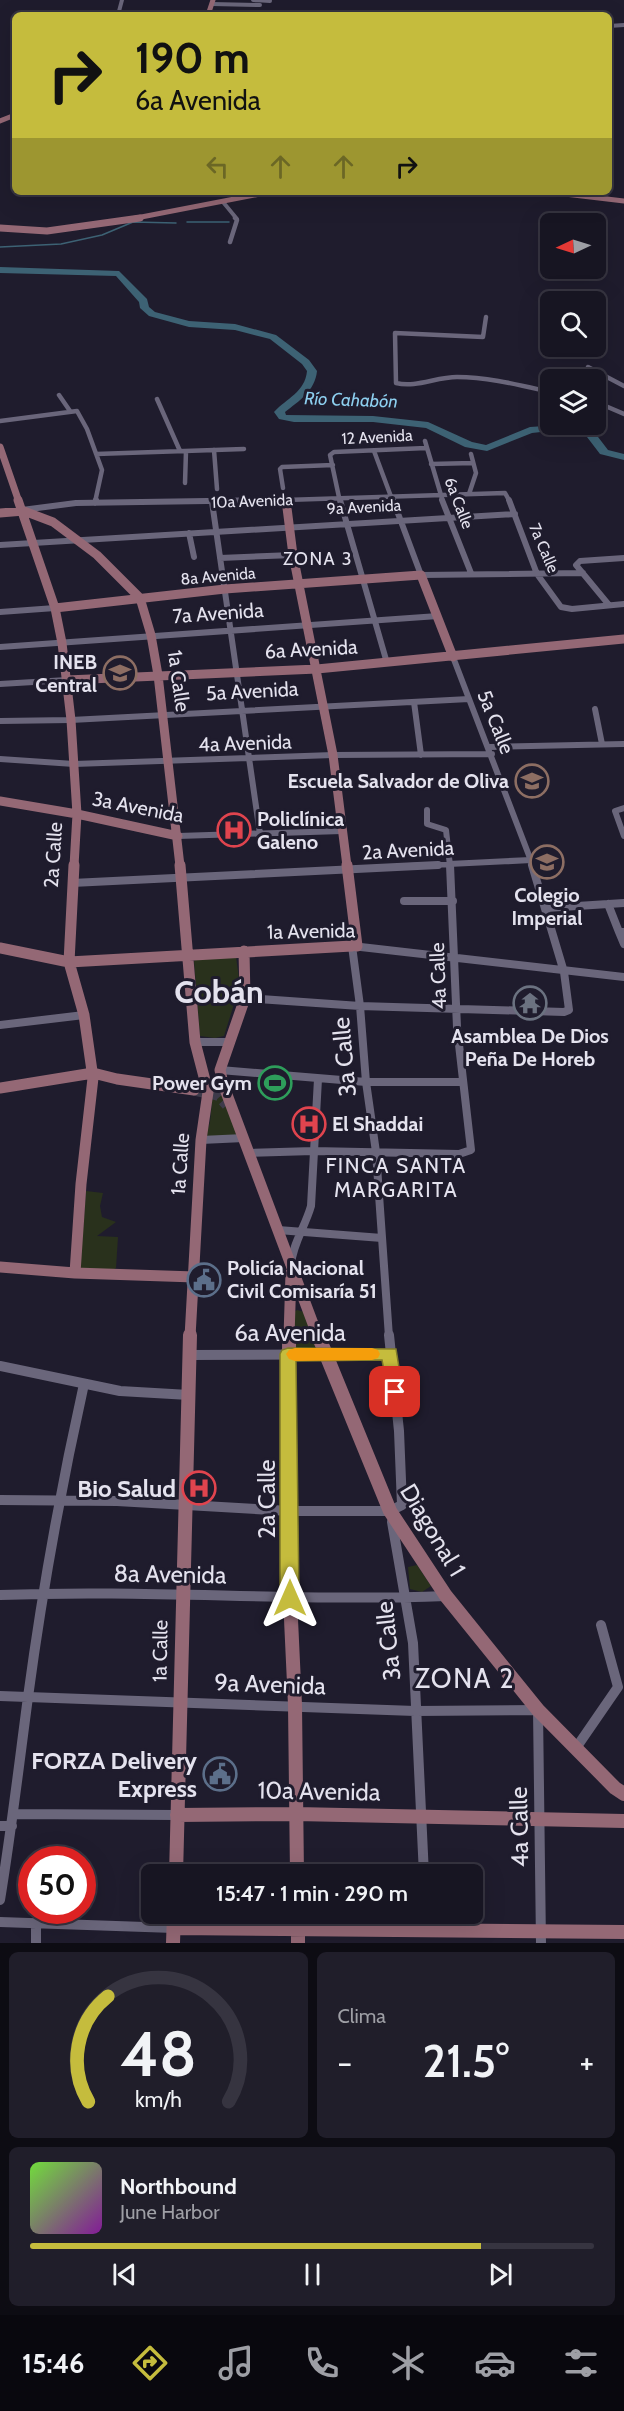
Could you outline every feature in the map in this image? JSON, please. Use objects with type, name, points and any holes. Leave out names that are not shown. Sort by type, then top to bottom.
[{"type":"main road","points":[[0,228],[47,231],[74,229],[256,195]]},
{"type":"main road","points":[[573,195],[624,201]]},
{"type":"main road","name":"2a Calle","points":[[0,447],[3,462],[34,543],[55,608],[68,680],[77,814],[69,962],[84,1015],[93,1073],[81,1184],[75,1273]]},
{"type":"main road","name":"3a Calle","points":[[286,500],[293,555],[333,755],[355,946]]},
{"type":"main road","points":[[22,510],[56,525],[78,540],[140,598]]},
{"type":"main road","name":"10a Avenida","points":[[0,513],[22,510]]},
{"type":"main road","name":"8a Avenida","points":[[55,608],[225,590],[421,575]]},
{"type":"main road","name":"5a Calle","points":[[421,575],[453,657]]},
{"type":"main road","name":"1a Calle","points":[[140,598],[151,635],[158,675],[178,836],[195,1042],[208,1092],[201,1140],[189,1355],[176,1864]]},
{"type":"main road","name":"6a Avenida","points":[[68,680],[317,669],[624,639]]},
{"type":"main road","name":"3a Avenida","points":[[0,801],[77,814],[178,836]]},
{"type":"main road","name":"1a Avenida","points":[[0,949],[69,962],[355,946]]},
{"type":"main road","points":[[220,1070],[244,998],[243,951]]},
{"type":"main road","name":"Diagonal 1","points":[[220,1070],[223,1084],[291,1266],[390,1511],[446,1596],[538,1710],[615,1788],[624,1794]]},
{"type":"main road","points":[[0,1088],[93,1073],[117,1079],[194,1090]]},
{"type":"main road","points":[[227,1105],[236,1117]]},
{"type":"main road","name":"2a Calle","points":[[291,1266],[288,1354],[290,1598],[295,1706],[297,1864]]},
{"type":"main road","points":[[0,1267],[75,1273],[195,1277]]},
{"type":"main road","name":"10a Avenida","points":[[177,1815],[296,1814],[624,1821]]},
{"type":"main road","points":[[174,1928],[298,1928],[541,1938],[624,1932]]},
{"type":"street","points":[[251,0],[270,1]]},
{"type":"street","points":[[212,2],[260,6]]},
{"type":"street","points":[[224,202],[237,220],[230,242]]},
{"type":"street","points":[[486,317],[483,337],[395,333],[396,383],[408,384],[458,378],[489,380],[540,390]]},
{"type":"street","points":[[588,367],[624,386]]},
{"type":"street","points":[[59,395],[70,411]]},
{"type":"street","points":[[157,399],[183,451],[186,483]]},
{"type":"street","points":[[606,406],[624,414]]},
{"type":"street","points":[[0,421],[77,411],[87,429],[102,470],[95,503]]},
{"type":"street","name":"12 Avenida","points":[[333,465],[330,455],[334,452],[374,451],[426,444]]},
{"type":"street","name":"6a Calle","points":[[426,444],[440,495],[471,573]]},
{"type":"street","points":[[96,454],[244,449]]},
{"type":"street","points":[[214,450],[217,489]]},
{"type":"street","name":"5a Calle","points":[[374,451],[421,575]]},
{"type":"street","points":[[469,494],[476,473],[471,454]]},
{"type":"street","points":[[431,464],[473,463]]},
{"type":"street","points":[[283,488],[280,469],[282,467],[333,465],[345,524],[387,663]]},
{"type":"street","name":"10a Avenida","points":[[22,510],[95,503],[212,502],[504,493]]},
{"type":"street","name":"7a Calle","points":[[504,493],[537,574],[565,610],[609,605]]},
{"type":"street","points":[[212,502],[260,834]]},
{"type":"street","points":[[39,508],[56,525]]},
{"type":"street","name":"9a Avenida","points":[[0,545],[514,514]]},
{"type":"street","points":[[189,533],[194,557]]},
{"type":"street","points":[[220,558],[293,555]]},
{"type":"street","points":[[624,558],[577,563],[576,565],[609,605],[624,603]]},
{"type":"street","name":"8a Avenida","points":[[421,575],[583,573]]},
{"type":"street","name":"8a Avenida","points":[[0,612],[55,608]]},
{"type":"street","name":"7a Avenida","points":[[0,647],[438,616]]},
{"type":"street","name":"5a Calle","points":[[453,657],[531,860],[564,972],[569,1010],[564,1012],[456,1010]]},
{"type":"street","name":"6a Avenida","points":[[0,684],[68,680]]},
{"type":"street","name":"5a Avenida","points":[[0,721],[71,720],[469,699]]},
{"type":"street","points":[[414,702],[421,755]]},
{"type":"street","points":[[595,709],[602,744]]},
{"type":"street","name":"4a Avenida","points":[[0,759],[74,764],[168,762],[333,755],[421,755],[624,744]]},
{"type":"street","points":[[624,808],[615,811],[624,836]]},
{"type":"street","name":"4a Calle","points":[[376,1152],[468,1153],[471,1150],[456,1010],[451,865],[444,825],[427,824],[427,810]]},
{"type":"street","name":"3a Avenida","points":[[178,836],[342,831]]},
{"type":"street","name":"2a Avenida","points":[[72,883],[531,860]]},
{"type":"street","points":[[404,901],[453,901]]},
{"type":"street","points":[[546,908],[624,903]]},
{"type":"street","points":[[608,904],[624,944]]},
{"type":"street","name":"1a Avenida","points":[[355,946],[564,972],[624,977]]},
{"type":"street","name":"3a Calle","points":[[355,946],[366,1082],[376,1152],[390,1354],[399,1431],[402,1505],[390,1511],[413,1644],[424,1864]]},
{"type":"street","points":[[244,998],[456,1010]]},
{"type":"street","points":[[0,1025],[84,1015]]},
{"type":"street","points":[[195,1042],[230,1042]]},
{"type":"street","points":[[220,1070],[366,1082],[462,1082]]},
{"type":"street","points":[[291,1266],[293,1246],[306,1224],[311,1206],[318,1079]]},
{"type":"street","points":[[201,1140],[244,1138]]},
{"type":"street","points":[[249,1153],[376,1152]]},
{"type":"street","points":[[278,1230],[382,1238]]},
{"type":"street","name":"6a Avenida","points":[[189,1355],[390,1354]]},
{"type":"street","points":[[0,1366],[137,1393],[189,1395]]},
{"type":"street","points":[[0,1900],[8,1822],[28,1696],[60,1500],[84,1384]]},
{"type":"street","points":[[0,1500],[60,1500],[290,1511],[390,1511]]},
{"type":"street","name":"8a Avenida","points":[[0,1595],[46,1592],[290,1598],[406,1599],[446,1596]]},
{"type":"street","points":[[576,1748],[618,1687],[601,1625]]},
{"type":"street","name":"9a Avenida","points":[[0,1696],[415,1711],[538,1710]]},
{"type":"street","name":"4a Calle","points":[[538,1710],[541,1938]]},
{"type":"street","name":"10a Avenida","points":[[8,1822],[177,1815]]},
{"type":"street","points":[[0,1922],[18,1923]]},
{"type":"street","points":[[36,1943],[36,1924],[174,1928]]},
{"type":"street","points":[[425,1924],[425,1932]]},
{"type":"green space","points":[[236,957],[240,985],[224,1036],[215,1038],[200,1036],[194,961],[198,958]]},
{"type":"green space","points":[[213,1092],[225,1097],[240,1135],[205,1137],[210,1122]]},
{"type":"green space","points":[[86,1191],[103,1193],[100,1206],[102,1217],[116,1222],[97,1236],[118,1237],[116,1268],[113,1270],[80,1270]]},
{"type":"green space","points":[[297,1310],[304,1312],[316,1342],[315,1349],[294,1350],[294,1312]]},
{"type":"green space","points":[[417,1565],[431,1586],[422,1592],[410,1589],[408,1567]]},
{"type":"waterway","points":[[0,247],[61,244],[102,235],[133,222],[176,223]]},
{"type":"waterway","points":[[187,222],[229,222]]},
{"type":"waterway","name":"Río Cahabón","points":[[0,270],[119,274],[144,301],[145,308],[152,314],[189,324],[235,327],[273,337],[306,362],[312,371],[311,380],[304,392],[279,412],[283,417],[373,419],[428,425],[469,445],[487,448],[530,430],[568,426],[582,429],[591,435],[604,452],[624,457]]},
{"type":"tunnel","points":[[194,1090],[218,1095],[227,1105]]},
{"type":"slow traffic","points":[[295,1354],[372,1354]]},
{"type":"place","name":"INEB Central","points":[[120,673]]},
{"type":"place","name":"Escuela Salvador de Oliva","points":[[532,781]]},
{"type":"place","name":"Policlínica Galeno","points":[[234,830]]},
{"type":"place","name":"Colegio Imperial","points":[[547,862]]},
{"type":"place","name":"Asamblea De Dios Peña De Horeb","points":[[530,1003]]},
{"type":"place","name":"Power Gym","points":[[275,1083]]},
{"type":"place","name":"El Shaddai","points":[[309,1124]]},
{"type":"place","name":"Policía Nacional Civil Comisaría 51","points":[[204,1280]]},
{"type":"place","name":"Bio Salud","points":[[199,1488]]},
{"type":"place","name":"FORZA Delivery Express","points":[[220,1774]]},
{"type":"district","name":"ZONA 3","points":[[318,559]]},
{"type":"district","name":"Cobán","points":[[219,991]]},
{"type":"district","name":"FINCA SANTA MARGARITA","points":[[396,1177]]},
{"type":"district","name":"ZONA 2","points":[[465,1678]]},
{"type":"route","points":[[290,1598],[288,1354],[390,1354],[395,1392]]}]
